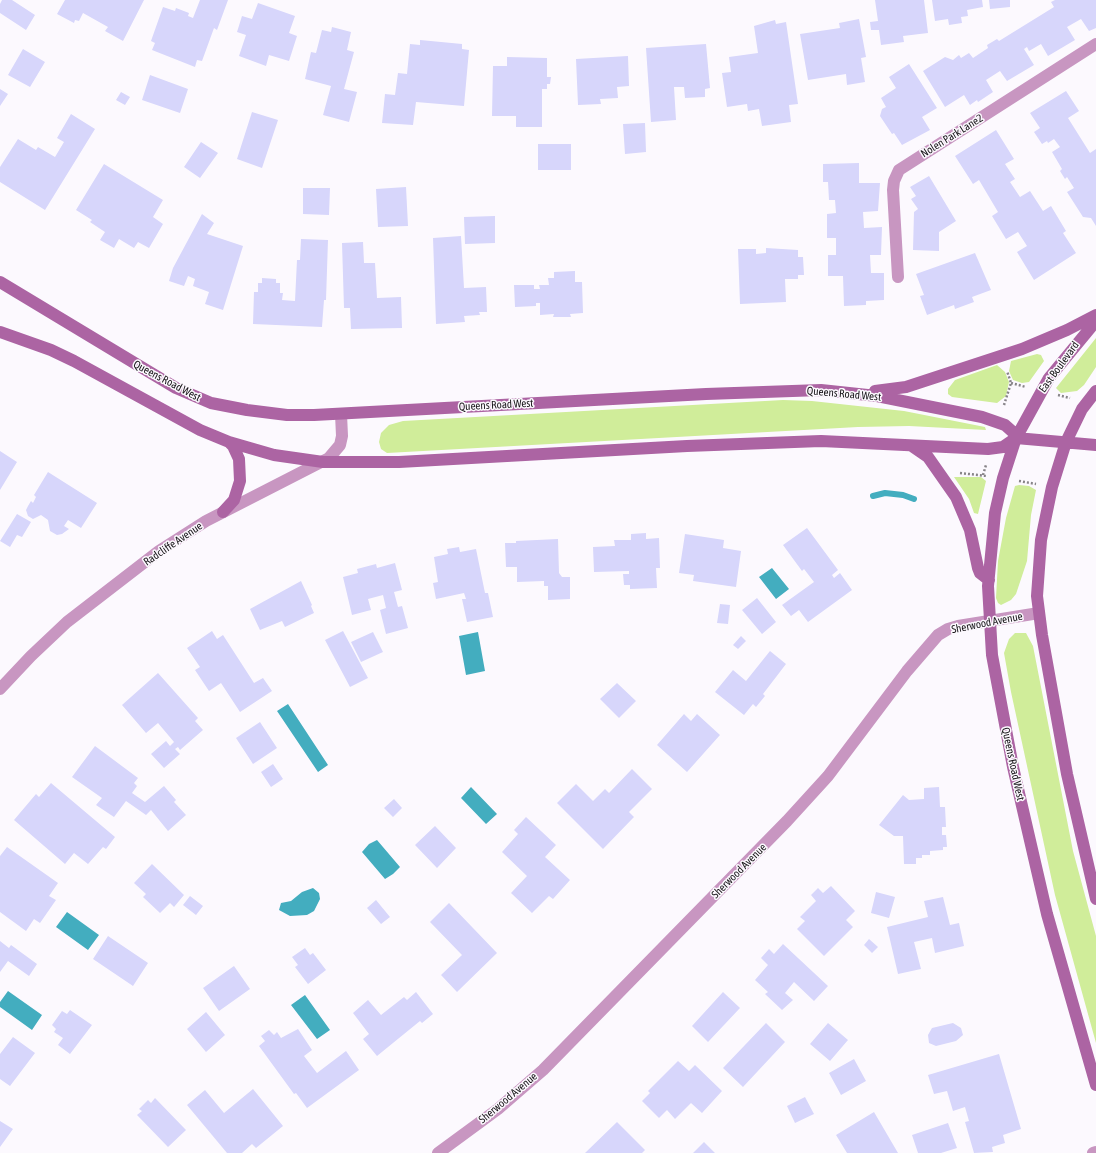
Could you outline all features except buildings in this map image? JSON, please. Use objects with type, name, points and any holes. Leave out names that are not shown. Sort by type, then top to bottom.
[{"type":"street","name":"Nolen Park Lane2","points":[[898,277],[893,190],[894,181],[900,170],[1096,44]]},
{"type":"street","name":"Queens Road West","points":[[0,282],[160,379],[198,398],[234,408],[268,413],[294,415],[341,414],[804,390],[843,392],[907,401],[982,417],[1005,425],[1011,430],[1016,438],[1003,478],[995,513],[989,580],[989,621],[992,655],[1030,844],[1051,929],[1096,1085]]},
{"type":"street","points":[[843,392],[906,387],[1035,344],[1096,315]]},
{"type":"street","name":"East Boulevard","points":[[1016,438],[1049,378],[1096,321]]},
{"type":"street","points":[[0,332],[51,350],[74,361],[200,430],[229,442],[274,455],[324,462],[399,462],[687,446],[821,441],[909,444],[988,449],[1003,447],[1016,438],[1096,445]]},
{"type":"street","points":[[1096,391],[1082,409],[1066,442],[1050,493],[1041,540],[1038,580],[1039,613],[1067,774],[1096,899]]},
{"type":"street","name":"Radcliffe Avenue","points":[[0,689],[31,656],[67,622],[159,551],[223,512],[287,478],[324,462],[335,453],[340,445],[342,436],[341,414]]},
{"type":"street","points":[[223,512],[234,500],[240,481],[238,459],[233,446],[229,442]]},
{"type":"street","points":[[909,444],[928,457],[956,497],[970,530],[978,568],[980,573],[989,580]]},
{"type":"street","name":"Sherwood Avenue","points":[[438,1153],[498,1109],[543,1070],[787,821],[828,776],[931,642],[948,629],[1039,613]]},
{"type":"path","points":[[1004,405],[1011,383],[1005,363]]},
{"type":"path","points":[[1011,383],[1028,387]]},
{"type":"path","points":[[1051,393],[1071,398]]},
{"type":"path","points":[[983,476],[986,464]]},
{"type":"path","points":[[952,473],[990,476]]},
{"type":"path","points":[[1017,480],[1039,484]]},
{"type":"green space","points":[[1096,338],[1096,367],[1084,385],[1077,391],[1061,393],[1056,388]]},
{"type":"green space","points":[[1037,354],[1041,355],[1044,361],[1029,382],[1022,383],[1013,380],[1009,371],[1011,361]]},
{"type":"green space","points":[[997,365],[1005,372],[1009,382],[1006,396],[997,403],[952,397],[948,394],[948,389],[955,380]]},
{"type":"green space","points":[[783,400],[812,401],[904,411],[985,427],[986,430],[909,426],[858,427],[387,453],[381,449],[379,442],[381,433],[389,425],[403,421]]},
{"type":"green space","points":[[954,477],[981,477],[986,481],[978,514],[974,513],[969,499]]},
{"type":"green space","points":[[1015,486],[1029,486],[1036,490],[1031,515],[1027,561],[1016,594],[1011,600],[1001,605],[998,603],[996,598],[998,561],[1006,518]]},
{"type":"green space","points":[[1015,633],[1026,633],[1033,646],[1073,851],[1096,936],[1096,1043],[1055,895],[1011,692],[1004,653],[1009,639]]},
{"type":"water","points":[[772,568],[789,589],[776,599],[759,577]]},
{"type":"water","points":[[478,632],[485,671],[466,675],[459,636]]},
{"type":"water","points":[[288,704],[328,765],[318,772],[277,711]]},
{"type":"water","points":[[471,787],[497,814],[486,824],[461,798]]},
{"type":"water","points":[[377,840],[400,867],[385,879],[362,852],[369,844]]},
{"type":"water","points":[[313,888],[319,893],[320,899],[314,911],[307,915],[290,916],[279,910],[281,903],[291,901],[302,892]]},
{"type":"water","points":[[67,912],[99,935],[88,950],[56,927]]},
{"type":"water","points":[[8,991],[42,1015],[32,1030],[0,1007],[0,1002]]},
{"type":"water","points":[[305,995],[330,1030],[317,1039],[291,1005]]},
{"type":"waterway","points":[[873,496],[885,493],[903,495],[914,499]]}]
